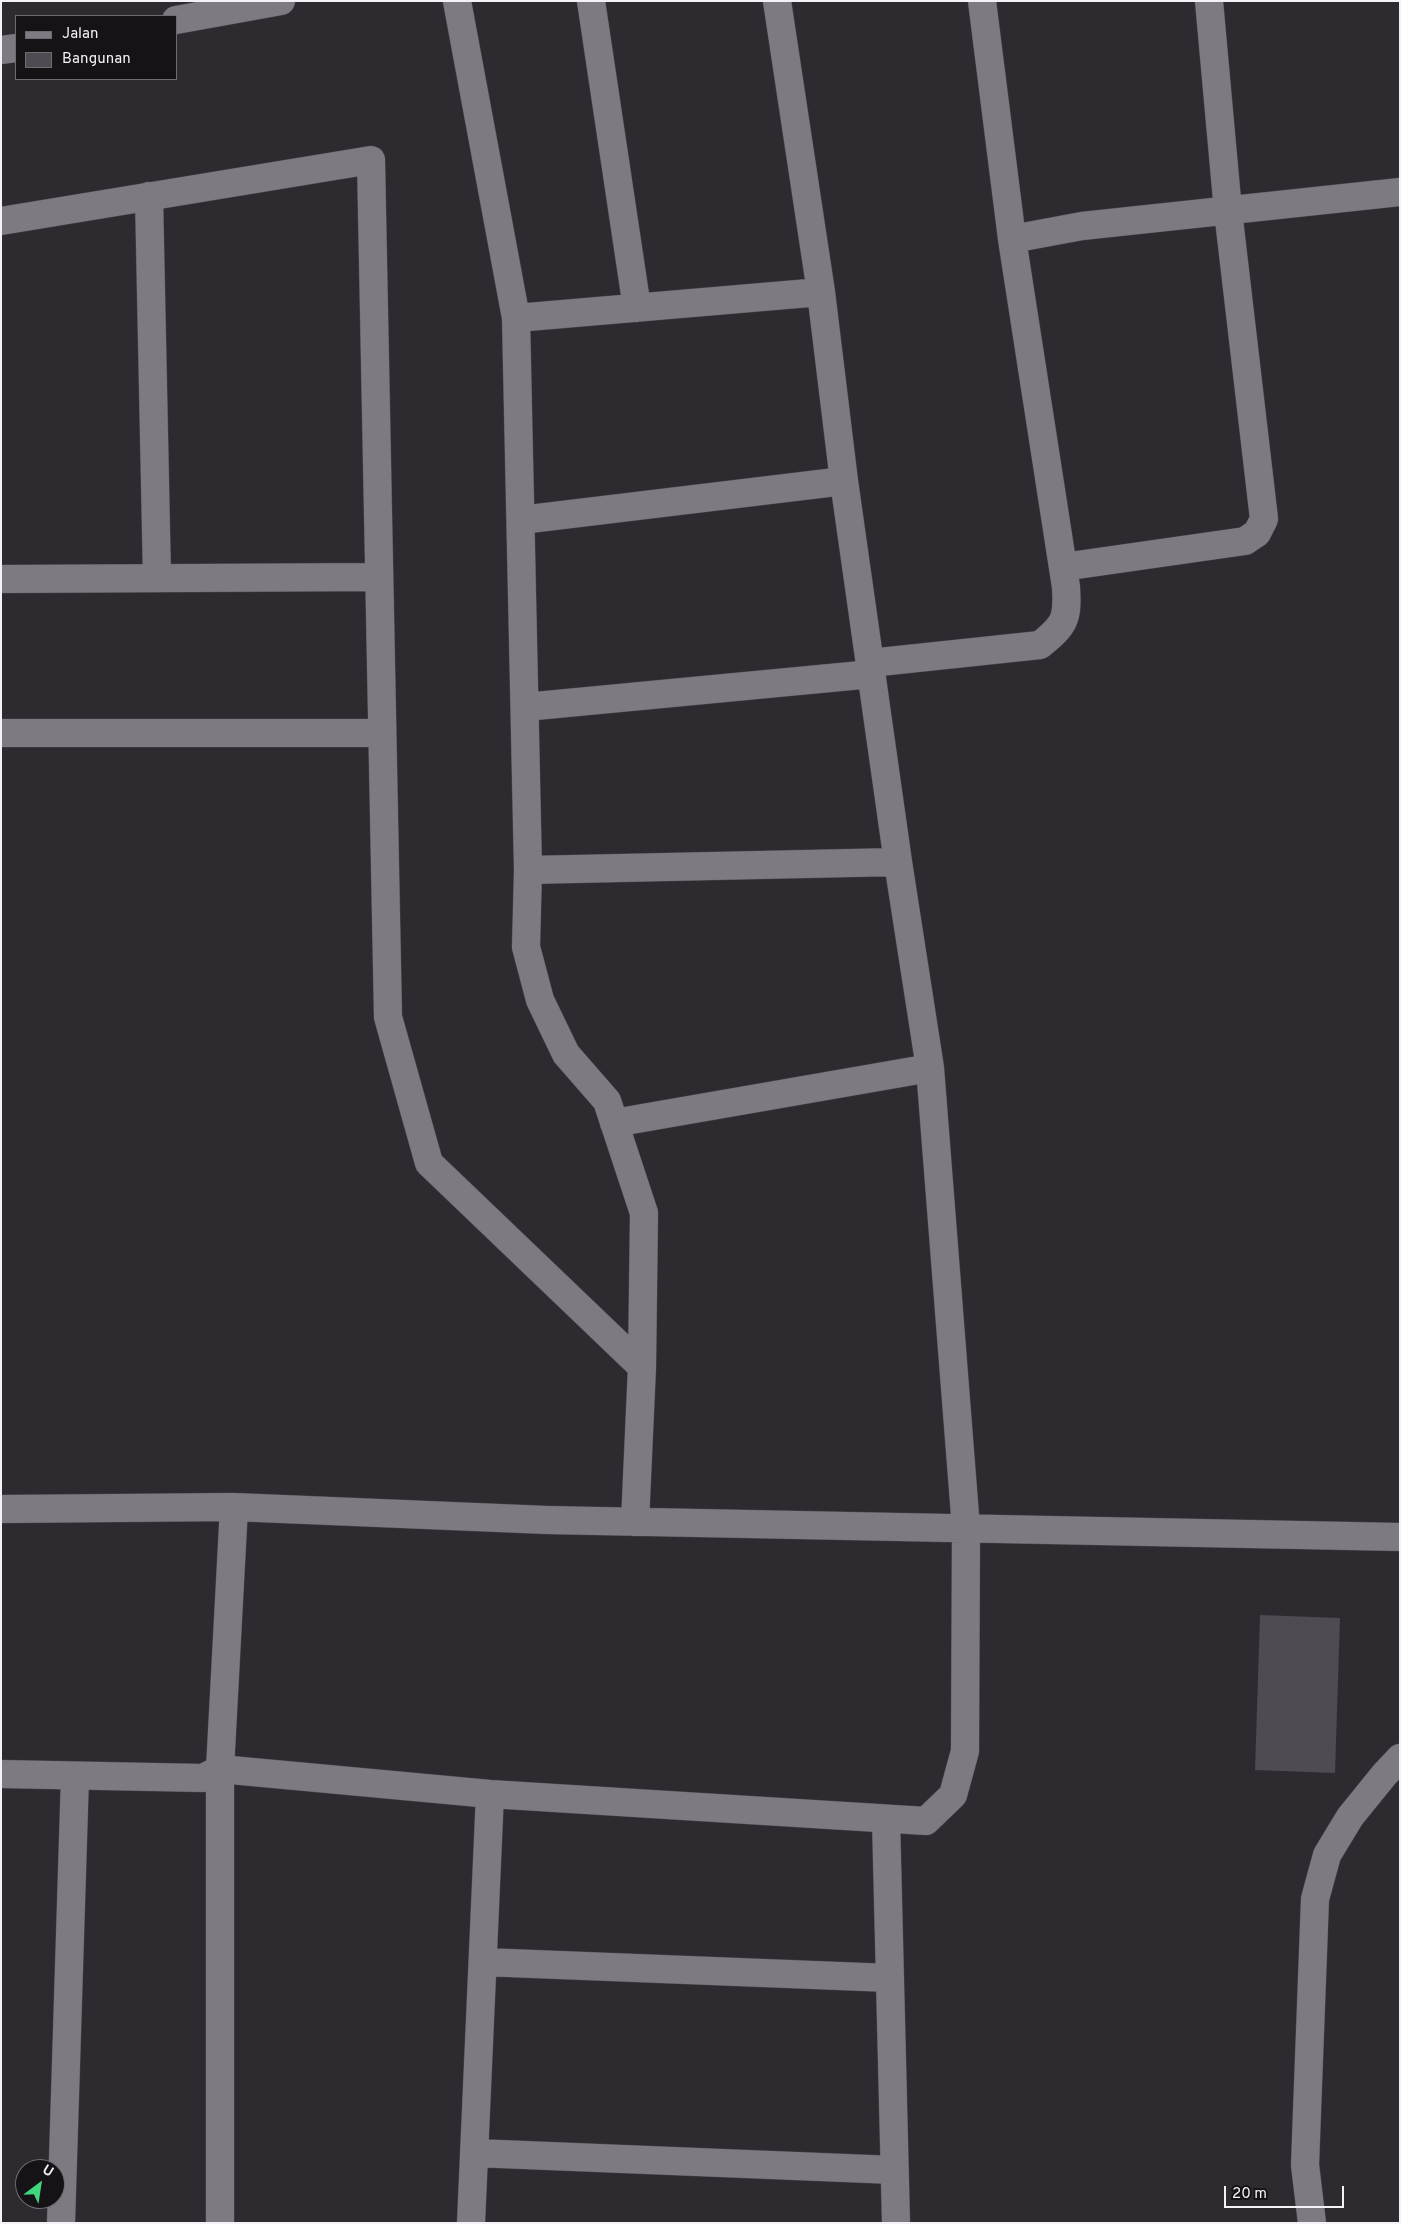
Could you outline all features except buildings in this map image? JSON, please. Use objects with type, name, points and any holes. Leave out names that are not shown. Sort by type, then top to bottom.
[{"type":"street","points":[[178,20],[281,1]]},
{"type":"street","points":[[457,1],[516,318],[528,870],[526,947],[540,1000],[566,1054],[606,1101],[644,1213],[642,1367],[635,1522]]},
{"type":"street","points":[[592,1],[637,308]]},
{"type":"street","points":[[1,1774],[203,1778],[220,1769],[490,1794],[926,1821],[952,1795],[964,1750],[966,1528],[930,1068],[898,862],[844,481],[821,292],[777,1]]},
{"type":"street","points":[[525,707],[871,669],[1040,645],[1057,632],[1067,611],[1063,567],[1012,239],[982,1]]},
{"type":"street","points":[[1063,567],[1246,541],[1257,533],[1264,519],[1228,211],[1209,1]]},
{"type":"street","points":[[1,50],[15,48]]},
{"type":"street","points":[[1,221],[371,160],[388,1017],[430,1163],[642,1367]]},
{"type":"street","points":[[1012,239],[1082,226],[1400,192]]},
{"type":"street","points":[[149,196],[157,578]]},
{"type":"street","points":[[516,318],[821,292]]},
{"type":"street","points":[[521,520],[844,481]]},
{"type":"street","points":[[1,579],[379,577]]},
{"type":"street","points":[[1,733],[382,733]]},
{"type":"street","points":[[528,870],[898,862]]},
{"type":"street","points":[[614,1123],[930,1068]]},
{"type":"street","points":[[1,1509],[234,1507],[546,1520],[1400,1537]]},
{"type":"street","points":[[220,2223],[220,1769],[234,1507]]},
{"type":"street","points":[[1312,2223],[1306,2165],[1315,1899],[1327,1855],[1350,1817],[1400,1758]]},
{"type":"street","points":[[61,2223],[74,1776]]},
{"type":"street","points":[[472,2223],[490,1794]]},
{"type":"street","points":[[886,1819],[896,2223]]},
{"type":"street","points":[[483,1962],[890,1978]]},
{"type":"street","points":[[475,2153],[894,2170]]}]
